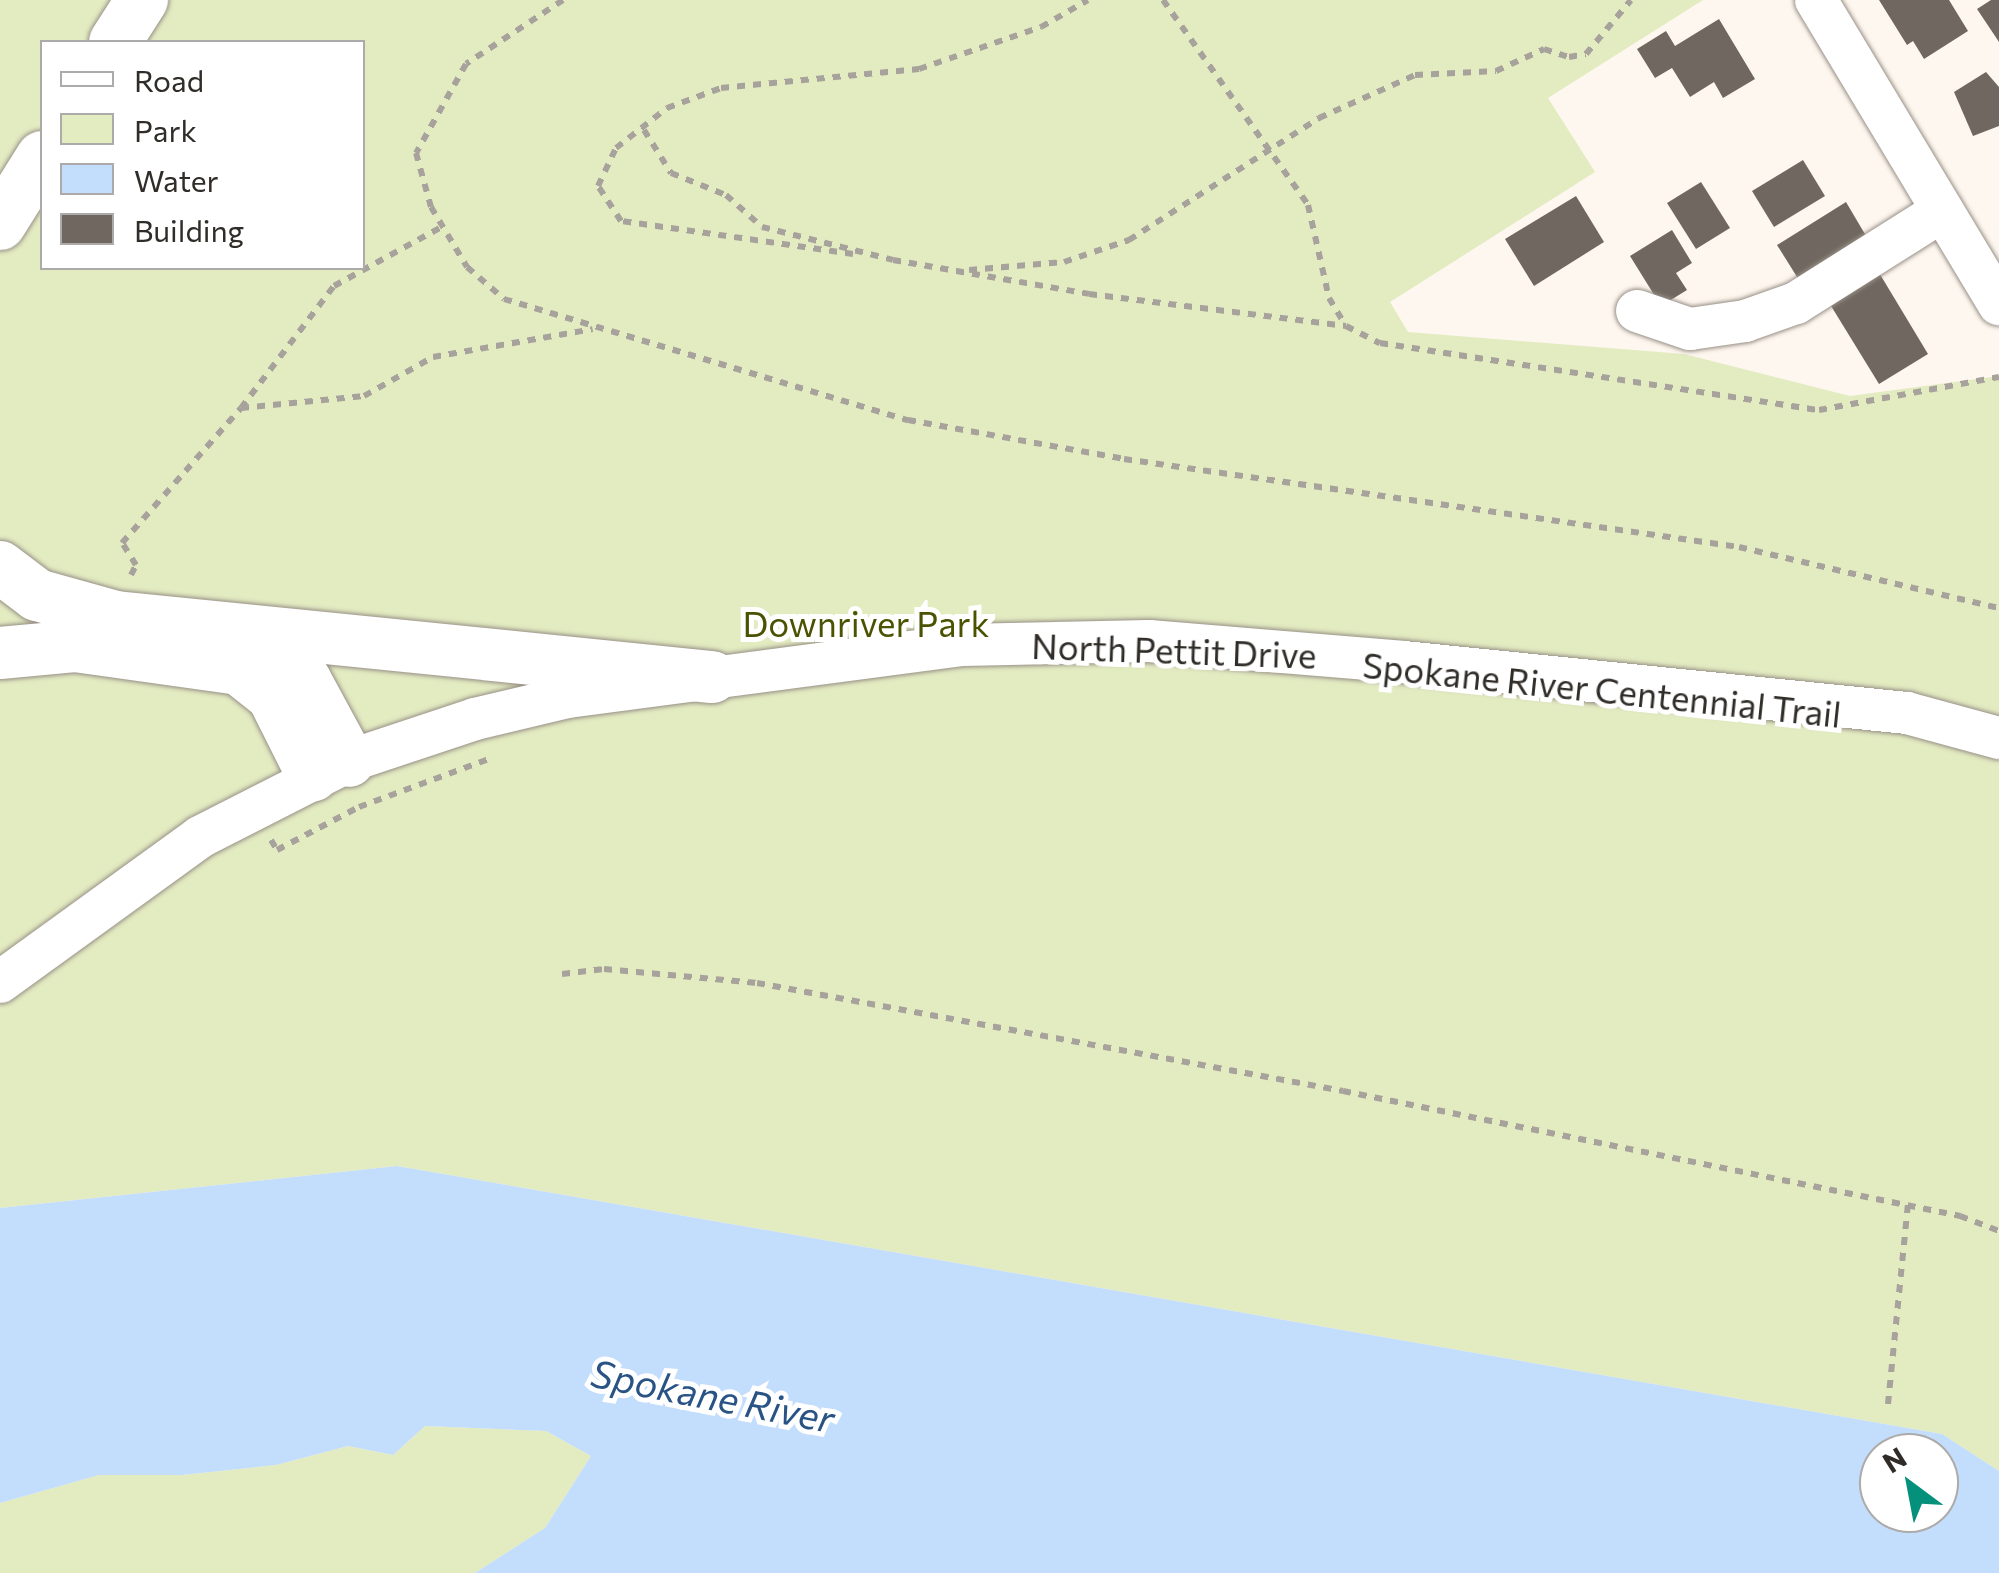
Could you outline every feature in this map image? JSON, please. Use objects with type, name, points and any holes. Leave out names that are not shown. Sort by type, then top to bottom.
[{"type":"main road","points":[[117,40],[142,0]]},
{"type":"main road","points":[[0,224],[40,161]]},
{"type":"main road","points":[[0,566],[37,595],[109,616],[254,635],[712,678]]},
{"type":"main road","points":[[254,635],[305,680],[331,769]]},
{"type":"main road","points":[[0,654],[75,646],[239,669],[273,696],[331,769]]},
{"type":"street","points":[[1816,0],[1999,304]]},
{"type":"street","points":[[1637,311],[1690,329],[1745,321],[1796,303],[1942,211]]},
{"type":"street","name":"North Pettit Drive","points":[[0,982],[200,837],[331,769],[549,702],[962,645],[1149,642],[1907,713],[1999,738]]},
{"type":"path","points":[[564,0],[466,64],[416,153],[442,226],[467,267],[504,299],[908,420],[1124,460],[1739,546],[1999,608]]},
{"type":"path","points":[[1088,0],[1041,27],[919,69],[721,88],[668,108],[616,148],[598,186],[622,221],[1346,326],[1380,343],[1819,410],[1999,377]]},
{"type":"path","points":[[1163,0],[1308,205],[1329,298],[1346,326]]},
{"type":"path","points":[[955,271],[1064,262],[1128,240],[1271,154],[1320,118],[1415,75],[1496,71],[1544,49],[1569,57],[1586,54],[1631,0]]},
{"type":"path","points":[[644,130],[671,173],[726,194],[762,227],[893,260]]},
{"type":"path","points":[[365,269],[442,226]]},
{"type":"path","points":[[109,616],[136,565],[122,543],[242,408],[334,286],[363,270]]},
{"type":"path","points":[[242,408],[364,396],[433,357],[600,328]]},
{"type":"path","points":[[272,840],[276,850],[359,807],[500,755]]},
{"type":"path","points":[[562,974],[604,969],[757,984],[1324,1087],[1908,1205],[1999,1231]]},
{"type":"path","points":[[1888,1404],[1908,1205]]},
{"type":"green space","name":"Downriver Park","points":[[0,0],[1703,0],[1548,98],[1595,172],[1390,302],[1408,332],[1684,354],[1850,396],[1999,376],[1999,1471],[1959,1445],[1959,1433],[1936,1433],[397,1166],[0,1208]]},
{"type":"green space","points":[[425,1426],[546,1431],[591,1456],[545,1528],[475,1573],[0,1573],[0,1503],[99,1475],[182,1475],[276,1465],[348,1446],[393,1455]]},
{"type":"water","name":"Spokane River","points":[[397,1166],[1936,1433],[1859,1433],[1859,1533],[1959,1533],[1959,1445],[1999,1471],[1999,1573],[475,1573],[545,1528],[591,1456],[546,1431],[425,1426],[393,1455],[348,1446],[276,1465],[182,1475],[99,1475],[0,1503],[0,1208]]},
{"type":"building","points":[[1879,0],[1949,0],[1968,31],[1924,59],[1913,41],[1907,45]]},
{"type":"building","points":[[1991,0],[1999,0],[1999,42],[1977,9]]},
{"type":"building","points":[[1719,19],[1755,79],[1723,98],[1714,82],[1690,97],[1672,68],[1655,78],[1637,49],[1666,31],[1675,46]]},
{"type":"building","points":[[1986,72],[1999,87],[1999,126],[1973,136],[1954,92]]},
{"type":"building","points":[[1803,160],[1825,196],[1774,227],[1752,191]]},
{"type":"building","points":[[1701,182],[1730,228],[1696,249],[1667,203]]},
{"type":"building","points":[[1576,196],[1604,242],[1534,286],[1505,239]]},
{"type":"building","points":[[1846,202],[1872,246],[1804,288],[1777,245]]},
{"type":"building","points":[[1672,230],[1692,263],[1676,273],[1687,290],[1661,306],[1630,256]]},
{"type":"building","points":[[1878,271],[1928,354],[1879,384],[1828,301]]}]
